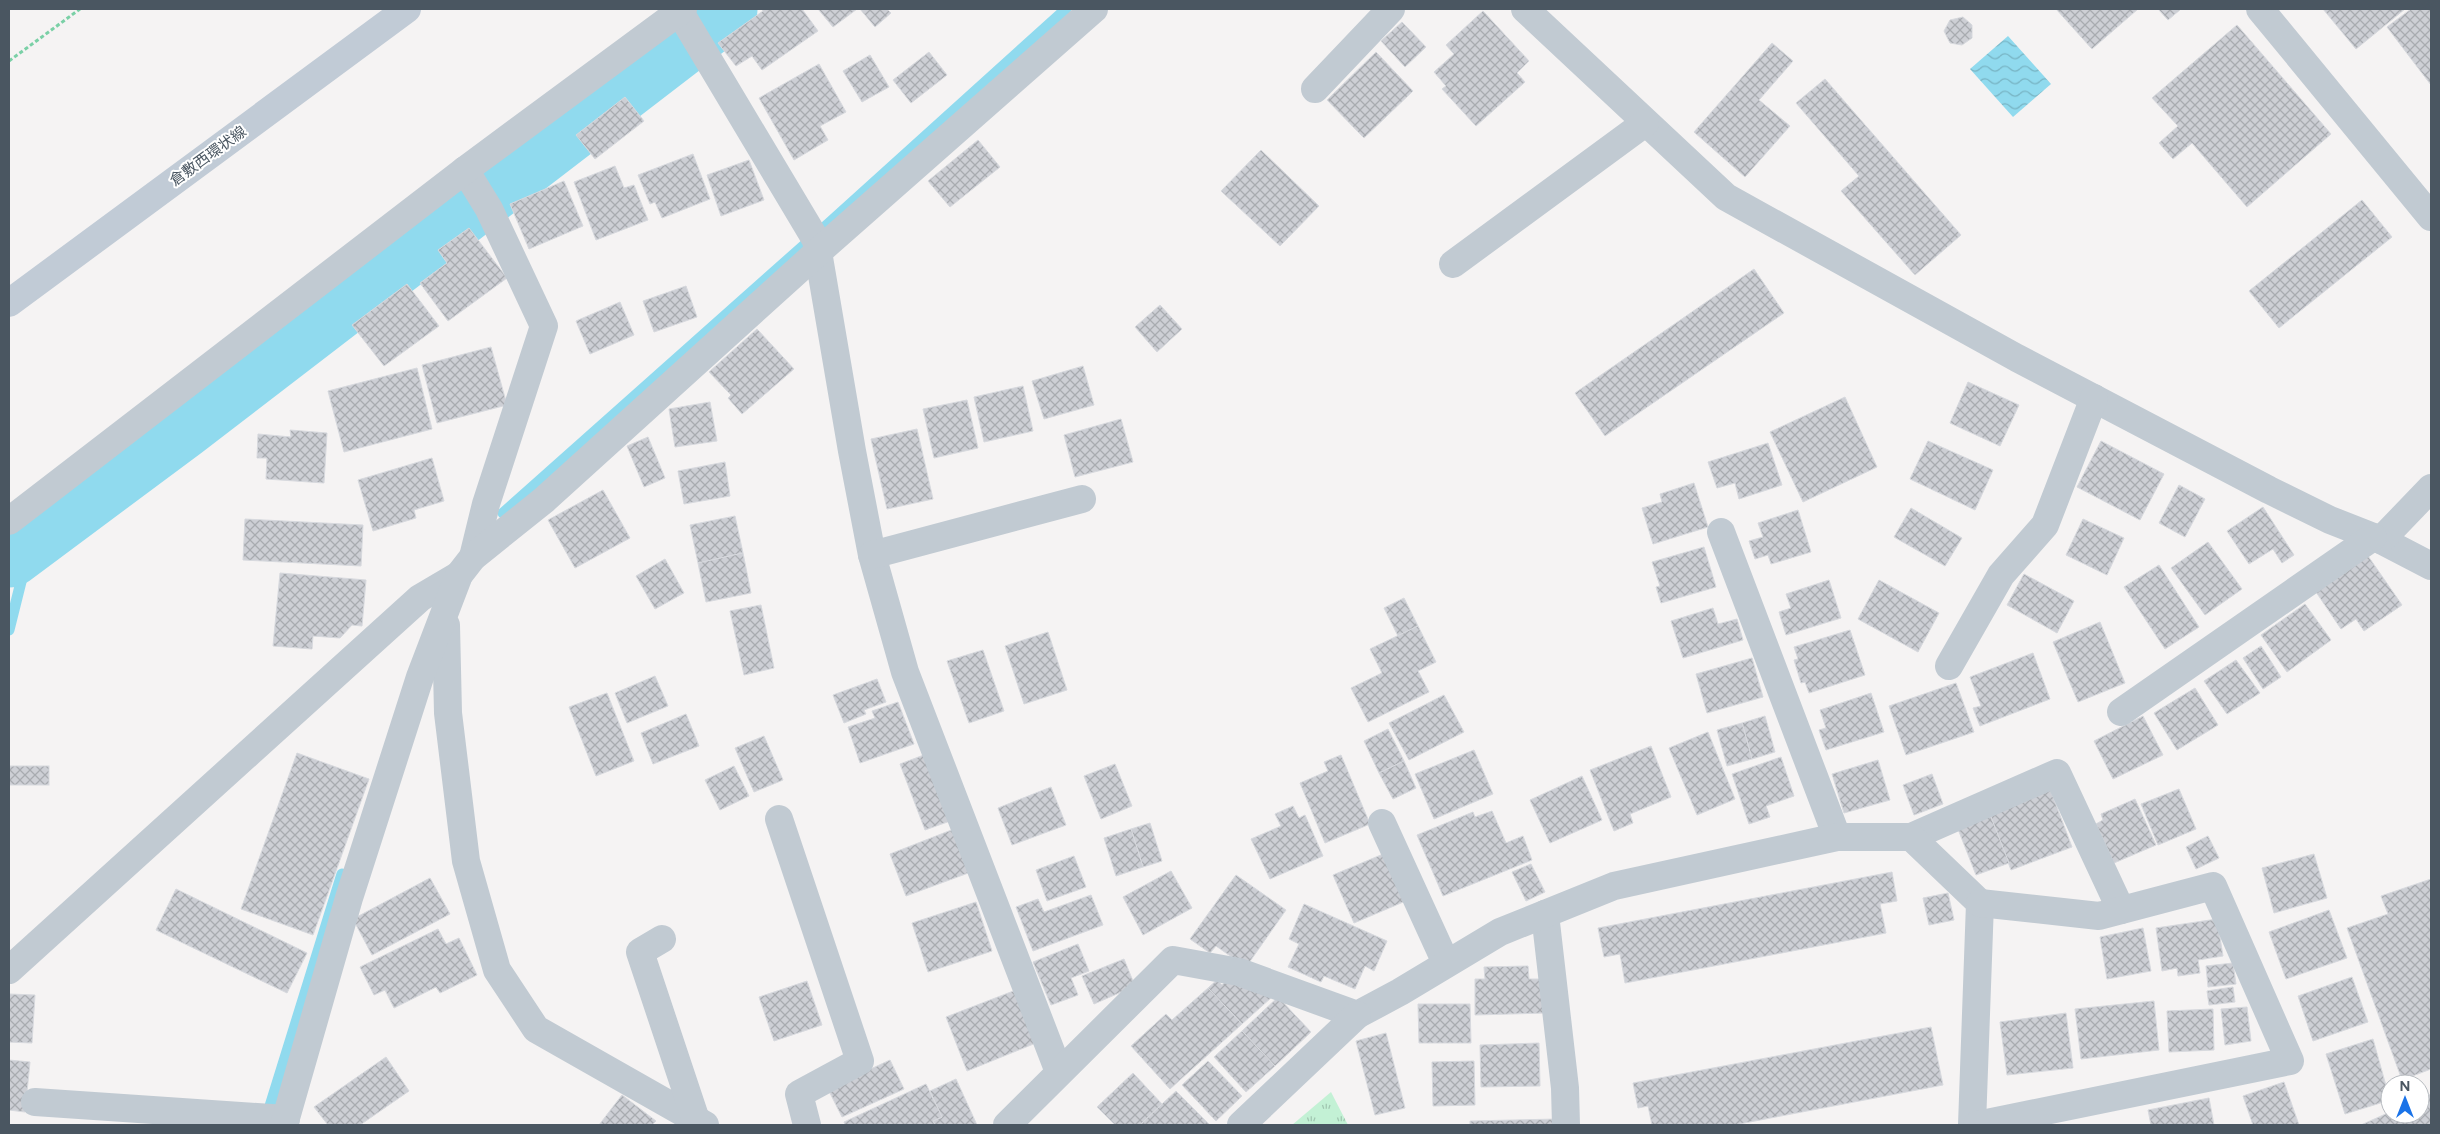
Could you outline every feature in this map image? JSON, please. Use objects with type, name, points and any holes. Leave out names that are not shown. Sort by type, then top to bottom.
[{"type":"main road","name":"倉敷西環状線","points":[[9,303],[407,9]]},
{"type":"street","points":[[9,970],[420,598],[466,566],[544,500],[815,240],[1094,9]]},
{"type":"street","points":[[1315,89],[1391,9]]},
{"type":"street","points":[[1525,9],[1726,197],[2094,398],[2269,490],[2330,520],[2377,539],[2431,566]]},
{"type":"street","points":[[2260,9],[2431,217]]},
{"type":"street","points":[[9,521],[470,178],[681,13],[815,240],[872,556],[905,672],[1059,1072]]},
{"type":"street","points":[[1453,264],[1646,123]]},
{"type":"street","points":[[34,1102],[275,1120],[446,603],[466,566],[544,326],[489,209],[470,178]]},
{"type":"street","points":[[1948,666],[2001,575],[2045,526],[2094,398]]},
{"type":"street","points":[[2121,712],[2377,539],[2431,488]]},
{"type":"street","points":[[872,556],[1082,499]]},
{"type":"street","points":[[1721,532],[1837,837]]},
{"type":"street","points":[[446,603],[448,712],[466,861],[496,970],[536,1029],[700,1123]]},
{"type":"street","points":[[1241,1125],[1357,1015],[1400,992],[1500,932],[1614,886],[1837,837],[1910,837],[2057,773],[2121,910]]},
{"type":"street","points":[[779,819],[860,1061],[799,1094],[807,1125]]},
{"type":"street","points":[[1382,823],[1446,963]]},
{"type":"street","points":[[1910,837],[1980,903],[2099,916],[2213,886],[2290,1060],[1977,1125]]},
{"type":"street","points":[[1972,1125],[1980,903]]},
{"type":"street","points":[[1545,914],[1565,1088],[1566,1125]]},
{"type":"street","points":[[662,939],[640,952],[700,1123]]},
{"type":"street","points":[[1007,1125],[1173,960],[1239,972],[1357,1015]]},
{"type":"path","points":[[9,61],[80,9]]},
{"type":"green space","points":[[1331,1092],[1348,1125],[1292,1125]]},
{"type":"water","points":[[2008,36],[2051,84],[2013,117],[1970,69]]},
{"type":"building","points":[[762,9],[802,9],[818,31],[762,70],[752,56],[736,66],[718,43],[763,11]]},
{"type":"building","points":[[818,9],[857,9],[833,27]]},
{"type":"building","points":[[860,9],[887,9],[891,13],[875,27]]},
{"type":"building","points":[[2056,9],[2138,9],[2092,49]]},
{"type":"building","points":[[2158,9],[2181,9],[2168,20]]},
{"type":"building","points":[[2323,9],[2405,9],[2356,49]]},
{"type":"building","points":[[2411,9],[2431,9],[2431,85],[2387,27]]},
{"type":"building","points":[[1483,11],[1529,61],[1517,73],[1525,82],[1476,126],[1442,89],[1446,86],[1434,72],[1454,54],[1446,45]]},
{"type":"building","points":[[1963,17],[1972,25],[1972,38],[1962,45],[1950,43],[1944,31],[1950,20]]},
{"type":"building","points":[[1402,22],[1426,47],[1405,67],[1381,41]]},
{"type":"building","points":[[2237,25],[2331,134],[2247,207],[2192,143],[2173,159],[2159,143],[2178,126],[2152,98]]},
{"type":"building","points":[[1772,43],[1793,61],[1759,100],[1790,126],[1745,177],[1694,132]]},
{"type":"building","points":[[929,52],[947,75],[911,103],[893,80]]},
{"type":"building","points":[[1376,52],[1413,91],[1364,138],[1327,100]]},
{"type":"building","points":[[870,55],[889,87],[862,102],[843,71]]},
{"type":"building","points":[[819,64],[846,112],[820,126],[828,140],[794,160],[759,98]]},
{"type":"building","points":[[1825,79],[1961,235],[1915,275],[1841,191],[1859,176],[1796,103]]},
{"type":"building","points":[[625,97],[644,121],[595,159],[576,135]]},
{"type":"building","points":[[978,140],[1000,167],[950,207],[928,181]]},
{"type":"building","points":[[1261,150],[1319,206],[1280,246],[1221,191]]},
{"type":"building","points":[[693,154],[710,199],[662,218],[655,202],[650,204],[638,175]]},
{"type":"building","points":[[749,160],[764,200],[721,216],[707,175]]},
{"type":"building","points":[[615,166],[624,188],[634,185],[648,220],[596,240],[574,182]]},
{"type":"building","points":[[564,181],[583,226],[529,249],[510,204]]},
{"type":"building","points":[[2362,200],[2392,237],[2279,328],[2249,291]]},
{"type":"building","points":[[469,228],[507,278],[448,321],[420,283],[447,263],[438,250]]},
{"type":"building","points":[[1754,269],[1784,313],[1605,436],[1575,393]]},
{"type":"building","points":[[407,284],[439,326],[384,366],[352,325]]},
{"type":"building","points":[[686,286],[697,317],[654,332],[643,301]]},
{"type":"building","points":[[620,302],[634,335],[590,354],[576,321]]},
{"type":"building","points":[[1160,305],[1182,329],[1157,352],[1135,327]]},
{"type":"building","points":[[757,329],[794,369],[742,414],[728,398],[731,395],[709,372]]},
{"type":"building","points":[[491,347],[507,405],[437,423],[422,365]]},
{"type":"building","points":[[1083,366],[1094,405],[1044,419],[1032,381]]},
{"type":"building","points":[[417,368],[432,429],[344,452],[328,391]]},
{"type":"building","points":[[1968,382],[2019,405],[2000,446],[1950,423]]},
{"type":"building","points":[[1023,386],[1033,431],[984,442],[974,397]]},
{"type":"building","points":[[1845,397],[1877,467],[1803,502],[1770,432]]},
{"type":"building","points":[[967,400],[978,448],[934,458],[923,409]]},
{"type":"building","points":[[710,402],[717,441],[675,447],[669,409]]},
{"type":"building","points":[[1121,419],[1133,462],[1075,477],[1064,435]]},
{"type":"building","points":[[917,429],[933,499],[887,509],[871,439]]},
{"type":"building","points":[[290,430],[327,433],[324,483],[266,479],[267,458],[257,458],[258,434],[291,437]]},
{"type":"building","points":[[648,437],[665,478],[644,487],[627,446]]},
{"type":"building","points":[[1928,441],[1993,470],[1975,510],[1910,479]]},
{"type":"building","points":[[2101,441],[2164,474],[2140,520],[2077,487]]},
{"type":"building","points":[[1768,443],[1782,485],[1739,499],[1735,483],[1717,488],[1708,462]]},
{"type":"building","points":[[432,458],[444,501],[414,510],[416,518],[373,531],[358,480]]},
{"type":"building","points":[[725,462],[730,496],[684,504],[678,471]]},
{"type":"building","points":[[1694,483],[1708,527],[1653,544],[1642,508],[1662,502],[1660,494]]},
{"type":"building","points":[[2179,485],[2205,499],[2185,537],[2159,523]]},
{"type":"building","points":[[603,490],[630,538],[575,568],[548,520]]},
{"type":"building","points":[[2263,507],[2294,555],[2282,563],[2273,549],[2249,564],[2227,531]]},
{"type":"building","points":[[1911,508],[1962,538],[1945,566],[1894,537]]},
{"type":"building","points":[[1798,510],[1811,552],[1771,564],[1768,555],[1755,559],[1749,541],[1763,537],[1758,523]]},
{"type":"building","points":[[735,516],[743,553],[698,563],[690,525]]},
{"type":"building","points":[[245,519],[363,525],[361,566],[243,560]]},
{"type":"building","points":[[2083,519],[2124,538],[2107,575],[2066,555]]},
{"type":"building","points":[[2208,542],[2242,589],[2205,615],[2171,568]]},
{"type":"building","points":[[1704,547],[1716,587],[1661,603],[1656,587],[1660,586],[1652,562]]},
{"type":"building","points":[[743,553],[751,593],[706,602],[698,563]]},
{"type":"building","points":[[2368,556],[2402,605],[2364,631],[2356,619],[2341,629],[2316,592]]},
{"type":"building","points":[[665,559],[684,593],[655,609],[636,576]]},
{"type":"building","points":[[2159,565],[2199,627],[2165,649],[2124,587]]},
{"type":"building","points":[[280,573],[366,580],[362,626],[352,625],[340,638],[313,636],[312,649],[273,646]]},
{"type":"building","points":[[2024,574],[2074,601],[2057,633],[2007,605]]},
{"type":"building","points":[[1829,580],[1841,618],[1786,635],[1779,612],[1791,608],[1786,594]]},
{"type":"building","points":[[1879,580],[1939,613],[1918,652],[1858,619]]},
{"type":"building","points":[[1404,598],[1418,626],[1398,636],[1384,608]]},
{"type":"building","points":[[2305,604],[2331,640],[2287,672],[2261,635]]},
{"type":"building","points":[[761,605],[774,668],[744,675],[730,611]]},
{"type":"building","points":[[1713,608],[1718,624],[1737,619],[1743,640],[1683,658],[1671,621]]},
{"type":"building","points":[[2100,622],[2125,683],[2078,702],[2053,642]]},
{"type":"building","points":[[1418,626],[1436,662],[1418,671],[1429,692],[1368,722],[1351,688],[1382,673],[1370,649]]},
{"type":"building","points":[[1850,630],[1865,675],[1809,693],[1805,682],[1801,683],[1794,660],[1798,659],[1794,647]]},
{"type":"building","points":[[1048,632],[1067,690],[1024,704],[1005,646]]},
{"type":"building","points":[[2261,646],[2281,677],[2263,689],[2243,658]]},
{"type":"building","points":[[983,650],[1004,711],[969,723],[947,661]]},
{"type":"building","points":[[2033,653],[2050,699],[1980,726],[1973,708],[1981,706],[1970,677]]},
{"type":"building","points":[[1752,658],[1763,697],[1707,713],[1696,674]]},
{"type":"building","points":[[2236,660],[2260,693],[2227,714],[2204,681]]},
{"type":"building","points":[[655,676],[668,706],[627,723],[615,693]]},
{"type":"building","points":[[877,679],[886,702],[864,710],[866,714],[844,723],[833,695]]},
{"type":"building","points":[[1956,683],[1974,732],[1906,755],[1889,706]]},
{"type":"building","points":[[2195,688],[2218,725],[2177,750],[2154,713]]},
{"type":"building","points":[[607,693],[634,761],[596,776],[569,707]]},
{"type":"building","points":[[1871,693],[1884,732],[1826,750],[1819,730],[1826,728],[1820,710]]},
{"type":"building","points":[[1444,695],[1464,732],[1409,760],[1389,723]]},
{"type":"building","points":[[898,702],[914,744],[860,763],[848,727],[875,718],[872,711]]},
{"type":"building","points":[[686,714],[699,746],[653,764],[641,733]]},
{"type":"building","points":[[1765,716],[1775,752],[1752,759],[1742,723]]},
{"type":"building","points":[[2143,716],[2163,755],[2113,779],[2094,741]]},
{"type":"building","points":[[1742,723],[1752,759],[1727,766],[1717,730]]},
{"type":"building","points":[[1388,729],[1404,761],[1379,773],[1364,741]]},
{"type":"building","points":[[1708,732],[1735,799],[1697,815],[1669,748]]},
{"type":"building","points":[[764,736],[783,780],[754,792],[735,748]]},
{"type":"building","points":[[1651,746],[1671,797],[1630,814],[1633,823],[1614,831],[1590,770]]},
{"type":"building","points":[[1474,750],[1493,794],[1434,819],[1415,774]]},
{"type":"building","points":[[297,753],[369,779],[313,935],[241,909]]},
{"type":"building","points":[[929,753],[953,820],[925,830],[900,764]]},
{"type":"building","points":[[1341,755],[1370,824],[1325,843],[1300,783],[1328,771],[1324,762]]},
{"type":"building","points":[[1781,757],[1794,796],[1766,806],[1770,817],[1749,824],[1732,774]]},
{"type":"building","points":[[1878,760],[1890,800],[1844,813],[1832,774]]},
{"type":"building","points":[[1404,761],[1416,788],[1393,799],[1379,773]]},
{"type":"building","points":[[1115,764],[1132,806],[1101,819],[1084,776]]},
{"type":"building","points":[[9,766],[49,766],[49,785],[9,785]]},
{"type":"building","points":[[734,766],[749,796],[720,810],[705,780]]},
{"type":"building","points":[[1932,774],[1943,804],[1914,815],[1903,785]]},
{"type":"building","points":[[1582,776],[1602,820],[1550,843],[1530,800]]},
{"type":"building","points":[[1051,787],[1066,825],[1012,845],[998,808]]},
{"type":"building","points":[[2050,789],[2072,847],[2011,870],[1989,812]]},
{"type":"building","points":[[2179,789],[2196,829],[2158,845],[2141,804]]},
{"type":"building","points":[[2135,799],[2156,845],[2114,863],[2096,824],[2103,820],[2101,814]]},
{"type":"building","points":[[1293,806],[1299,818],[1305,815],[1323,856],[1270,879],[1251,839],[1281,826],[1275,814]]},
{"type":"building","points":[[1492,811],[1506,843],[1523,836],[1532,860],[1443,896],[1417,835],[1473,812],[1475,817]]},
{"type":"building","points":[[1989,812],[2009,863],[1976,875],[1956,824]]},
{"type":"building","points":[[1150,823],[1162,861],[1143,867],[1131,829]]},
{"type":"building","points":[[954,829],[971,872],[906,896],[890,854]]},
{"type":"building","points":[[1131,829],[1143,867],[1116,876],[1104,838]]},
{"type":"building","points":[[2208,836],[2219,858],[2196,869],[2186,847]]},
{"type":"building","points":[[1388,852],[1408,900],[1354,923],[1333,875]]},
{"type":"building","points":[[2314,854],[2327,898],[2274,913],[2262,868]]},
{"type":"building","points":[[1074,856],[1086,887],[1047,901],[1036,870]]},
{"type":"building","points":[[1531,864],[1545,892],[1526,901],[1512,872]]},
{"type":"building","points":[[1171,871],[1192,908],[1143,935],[1123,897]]},
{"type":"building","points":[[1892,872],[1897,901],[1880,904],[1886,933],[1625,983],[1620,954],[1604,957],[1598,928]]},
{"type":"building","points":[[1236,875],[1286,910],[1246,967],[1216,946],[1210,953],[1190,939]]},
{"type":"building","points":[[430,878],[450,914],[372,955],[353,919]]},
{"type":"building","points":[[2431,879],[2431,1069],[2418,1074],[2400,1074],[2347,928],[2388,914],[2381,896]]},
{"type":"building","points":[[176,889],[307,953],[287,993],[156,930]]},
{"type":"building","points":[[1948,893],[1954,920],[1929,925],[1923,898]]},
{"type":"building","points":[[1091,895],[1103,925],[1033,951],[1016,907],[1038,899],[1044,912]]},
{"type":"building","points":[[976,902],[992,951],[928,972],[912,923]]},
{"type":"building","points":[[1304,904],[1387,941],[1374,971],[1365,966],[1355,989],[1324,976],[1321,982],[1288,967],[1299,944],[1289,939]]},
{"type":"building","points":[[2329,910],[2347,958],[2286,979],[2269,932]]},
{"type":"building","points":[[2217,919],[2223,956],[2198,960],[2200,973],[2178,976],[2177,968],[2162,971],[2156,928]]},
{"type":"building","points":[[2143,928],[2151,971],[2107,979],[2100,937]]},
{"type":"building","points":[[438,929],[446,944],[459,938],[477,975],[440,993],[436,987],[394,1008],[385,990],[374,995],[360,967]]},
{"type":"building","points":[[1078,944],[1089,971],[1071,978],[1078,995],[1051,1005],[1033,962]]},
{"type":"building","points":[[1124,959],[1135,986],[1094,1004],[1082,976]]},
{"type":"building","points":[[2233,963],[2236,984],[2208,987],[2206,966]]},
{"type":"building","points":[[1528,966],[1529,979],[1545,979],[1546,1013],[1475,1015],[1475,979],[1485,979],[1484,967]]},
{"type":"building","points":[[1234,974],[1272,997],[1242,1024],[1208,988],[1217,980],[1222,985]]},
{"type":"building","points":[[2352,977],[2368,1022],[2313,1041],[2298,996]]},
{"type":"building","points":[[807,981],[822,1025],[774,1041],[759,997]]},
{"type":"building","points":[[2233,987],[2235,1002],[2209,1005],[2207,991]]},
{"type":"building","points":[[1208,988],[1242,1024],[1170,1089],[1131,1046],[1166,1014],[1172,1020]]},
{"type":"building","points":[[1016,990],[1036,1043],[967,1071],[946,1017]]},
{"type":"building","points":[[9,994],[35,995],[32,1043],[9,1042]]},
{"type":"building","points":[[1278,997],[1311,1032],[1275,1066],[1242,1031]]},
{"type":"building","points":[[2154,1001],[2159,1050],[2081,1059],[2075,1009]]},
{"type":"building","points":[[1418,1004],[1470,1004],[1471,1043],[1419,1043]]},
{"type":"building","points":[[2247,1007],[2251,1041],[2225,1045],[2221,1009]]},
{"type":"building","points":[[2213,1009],[2214,1050],[2169,1052],[2167,1011]]},
{"type":"building","points":[[2066,1013],[2073,1068],[2007,1075],[2000,1022]]},
{"type":"building","points":[[1931,1027],[1943,1085],[1734,1125],[1652,1125],[1648,1106],[1638,1108],[1633,1083]]},
{"type":"building","points":[[1242,1031],[1275,1066],[1246,1092],[1214,1057]]},
{"type":"building","points":[[1386,1033],[1405,1108],[1375,1115],[1356,1041]]},
{"type":"building","points":[[2373,1039],[2383,1074],[2380,1074],[2380,1103],[2345,1114],[2326,1054]]},
{"type":"building","points":[[1539,1043],[1540,1086],[1481,1087],[1480,1045]]},
{"type":"building","points":[[386,1057],[409,1091],[360,1125],[328,1125],[314,1107]]},
{"type":"building","points":[[9,1060],[30,1062],[25,1112],[9,1110]]},
{"type":"building","points":[[890,1060],[904,1089],[842,1117],[828,1089]]},
{"type":"building","points":[[1208,1061],[1242,1096],[1216,1121],[1182,1085]]},
{"type":"building","points":[[1474,1061],[1475,1105],[1433,1106],[1432,1062]]},
{"type":"building","points":[[1133,1073],[1162,1104],[1140,1125],[1115,1125],[1097,1107]]},
{"type":"building","points":[[956,1079],[977,1125],[935,1125],[933,1121],[942,1117],[930,1091]]},
{"type":"building","points":[[2284,1082],[2299,1125],[2253,1125],[2243,1096]]},
{"type":"building","points":[[926,1084],[942,1117],[933,1121],[935,1125],[845,1125],[844,1122]]},
{"type":"building","points":[[1176,1091],[1210,1125],[1140,1125],[1162,1104]]},
{"type":"building","points":[[2430,1094],[2431,1125],[2361,1125],[2380,1116],[2380,1124],[2430,1124]]},
{"type":"building","points":[[622,1095],[656,1121],[652,1125],[599,1125]]},
{"type":"building","points":[[2209,1098],[2214,1125],[2151,1125],[2148,1110]]},
{"type":"building","points":[[1557,1119],[1557,1125],[1470,1125],[1470,1121]]},
{"type":"waterway","points":[[9,553],[181,425],[723,9]]},
{"type":"waterway","points":[[503,513],[1066,9]]},
{"type":"waterway","points":[[9,630],[33,534]]},
{"type":"waterway","points":[[266,1119],[342,874]]}]
